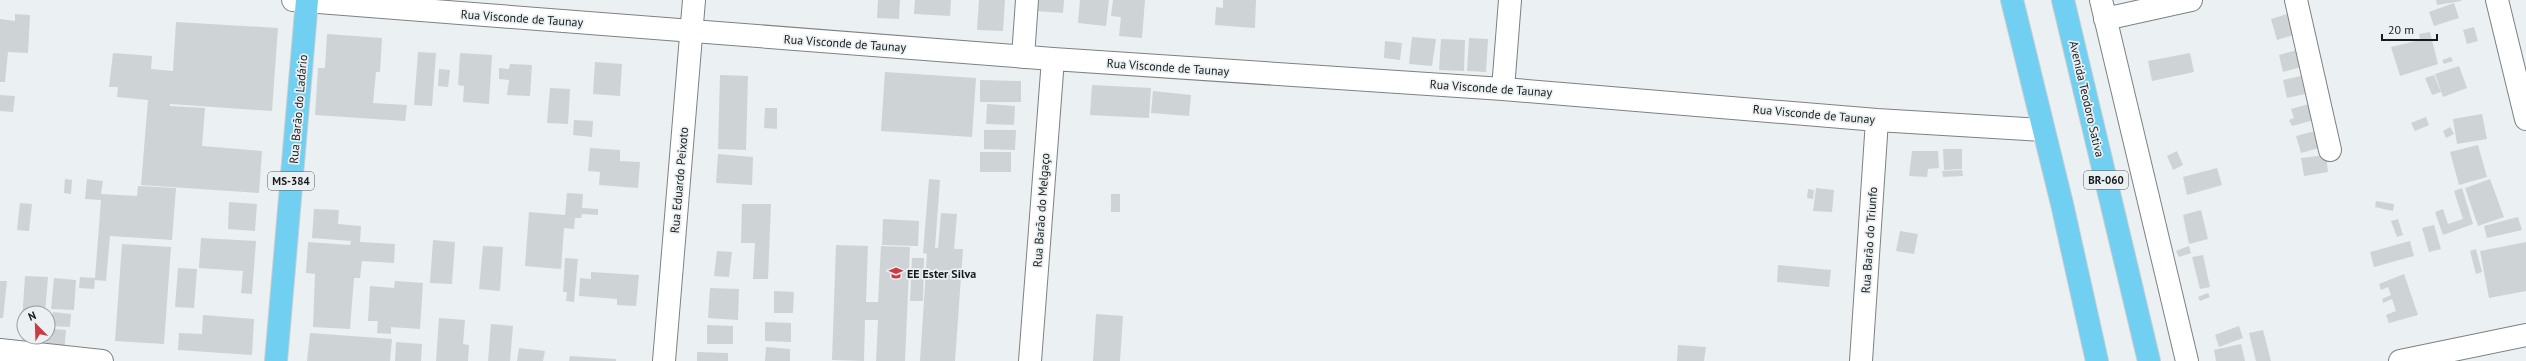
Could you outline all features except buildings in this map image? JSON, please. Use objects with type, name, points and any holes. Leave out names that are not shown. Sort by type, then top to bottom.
[{"type":"main road","name":"Rua Barão do Ladário","points":[[276,361],[302,0]]},
{"type":"main road","points":[[2012,0],[2097,361]]},
{"type":"main road","name":"Avenida Teodoro Sativa","points":[[2063,0],[2149,361]]},
{"type":"street","name":"Rua Visconde de Taunay","points":[[302,0],[1023,57],[1503,89],[1877,120],[2043,130]]},
{"type":"street","name":"Rua Eduardo Peixoto","points":[[664,361],[694,0]]},
{"type":"street","points":[[1023,57],[1027,0]]},
{"type":"street","points":[[1503,89],[1510,0]]},
{"type":"street","points":[[2188,361],[2103,10],[2191,0]]},
{"type":"street","points":[[2296,0],[2330,150]]},
{"type":"street","points":[[2497,0],[2526,119]]},
{"type":"street","name":"Rua Barão do Melgaço","points":[[1030,361],[1053,59]]},
{"type":"street","name":"Rua Barão do Triunfo","points":[[1861,361],[1877,120]]},
{"type":"street","points":[[2400,361],[2526,335]]},
{"type":"street","points":[[0,350],[102,361]]},
{"type":"place","name":"EE Ester Silva","points":[[896,273]]}]
